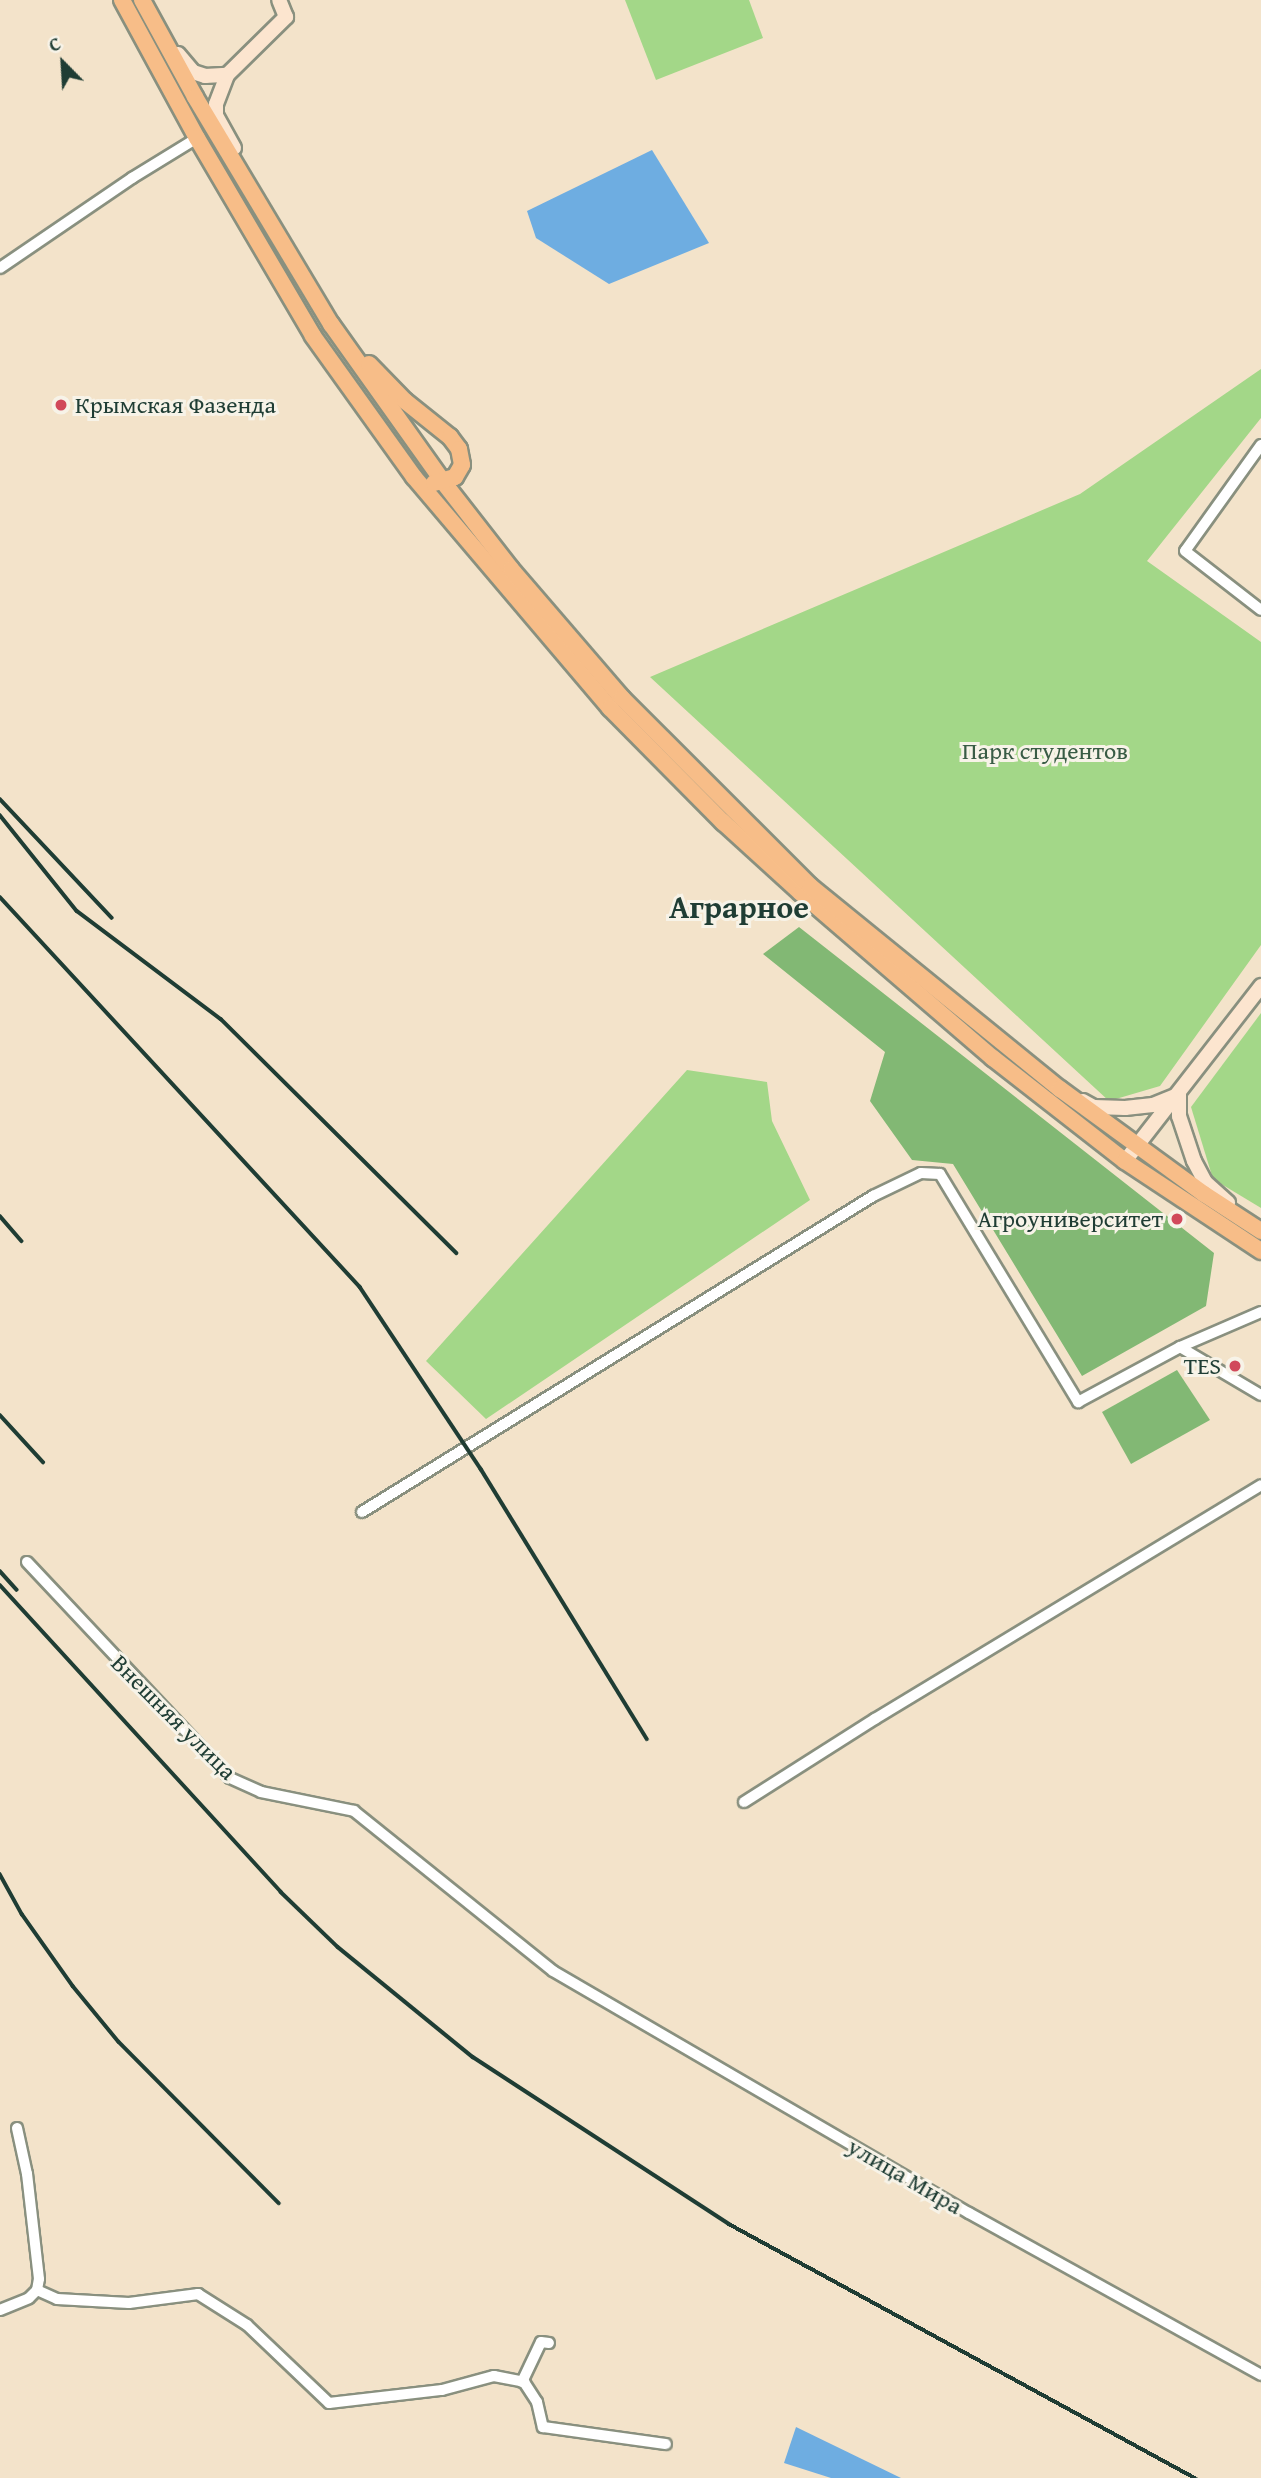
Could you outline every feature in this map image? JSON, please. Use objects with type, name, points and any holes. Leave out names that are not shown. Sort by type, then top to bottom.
[{"type":"main road","points":[[122,0],[197,138],[313,336],[414,477],[610,708],[723,822],[993,1058],[1125,1161],[1261,1251]]},
{"type":"main road","points":[[142,0],[195,97],[331,324],[444,483],[511,569],[613,687],[733,812],[810,886],[1060,1089],[1137,1146],[1261,1231]]},
{"type":"main road","points":[[331,324],[405,401],[455,443],[462,465],[455,477],[444,483],[414,477]]},
{"type":"street","points":[[148,0],[184,64],[205,76],[227,75]]},
{"type":"street","points":[[279,0],[286,17],[227,75],[216,104],[216,115],[273,218],[288,254]]},
{"type":"street","points":[[0,268],[132,178],[197,138]]},
{"type":"street","points":[[1261,445],[1185,551],[1261,610]]},
{"type":"street","points":[[1125,1161],[1261,986]]},
{"type":"street","points":[[1060,1089],[1094,1107],[1110,1109],[1153,1105],[1179,1094]]},
{"type":"street","points":[[1179,1094],[1183,1131],[1200,1173],[1245,1221]]},
{"type":"street","points":[[362,1511],[873,1196],[921,1172],[940,1174],[1078,1402],[1180,1348],[1261,1312]]},
{"type":"street","points":[[1180,1348],[1261,1395]]},
{"type":"street","points":[[744,1802],[875,1718],[1261,1485]]},
{"type":"street","name":"Внешняя улица","points":[[27,1562],[230,1778],[261,1792],[354,1811],[553,1971]]},
{"type":"street","name":"улица Мира","points":[[553,1971],[969,2213],[1261,2375]]},
{"type":"street","points":[[0,2310],[29,2298],[37,2290],[39,2279],[27,2174],[17,2128]]},
{"type":"street","points":[[37,2290],[57,2299],[129,2304],[198,2294],[247,2325],[329,2403],[442,2390],[494,2376],[522,2382],[537,2402],[543,2427],[666,2444]]},
{"type":"street","points":[[522,2382],[541,2342],[549,2343]]},
{"type":"green space","points":[[625,0],[749,0],[763,38],[656,80]]},
{"type":"green space","name":"Парк студентов","points":[[1261,369],[1261,418],[1147,561],[1261,642],[1261,945],[1160,1086],[1109,1101],[650,677],[1080,494]]},
{"type":"green space","points":[[799,927],[1214,1253],[1206,1306],[1082,1376],[953,1164],[912,1160],[870,1101],[885,1052],[763,954]]},
{"type":"green space","points":[[1261,1013],[1261,1208],[1213,1179],[1191,1107]]},
{"type":"green space","points":[[687,1070],[767,1082],[772,1121],[810,1200],[486,1419],[426,1361]]},
{"type":"green space","points":[[1177,1370],[1210,1420],[1131,1464],[1102,1412]]},
{"type":"water","points":[[652,150],[709,243],[609,284],[536,238],[527,211]]},
{"type":"water","points":[[796,2427],[901,2478],[831,2478],[784,2463]]},
{"type":"railway","points":[[0,799],[112,918]]},
{"type":"railway","points":[[0,815],[77,911],[221,1019],[457,1253]]},
{"type":"railway","points":[[0,897],[360,1287],[481,1469],[647,1739]]},
{"type":"railway","points":[[0,1216],[22,1241]]},
{"type":"railway","points":[[0,1415],[43,1462]]},
{"type":"railway","points":[[0,1571],[17,1590]]},
{"type":"railway","points":[[0,1585],[281,1892],[338,1947],[473,2057],[729,2224],[1195,2478]]},
{"type":"railway","points":[[0,1874],[22,1914],[73,1986],[119,2042],[279,2203]]},
{"type":"place","name":"Крымская Фазенда","points":[[61,405]]},
{"type":"place","name":"Агроуниверситет","points":[[1177,1219]]},
{"type":"place","name":"TES","points":[[1235,1366]]},
{"type":"district","name":"Аграрное","points":[[739,907]]}]
